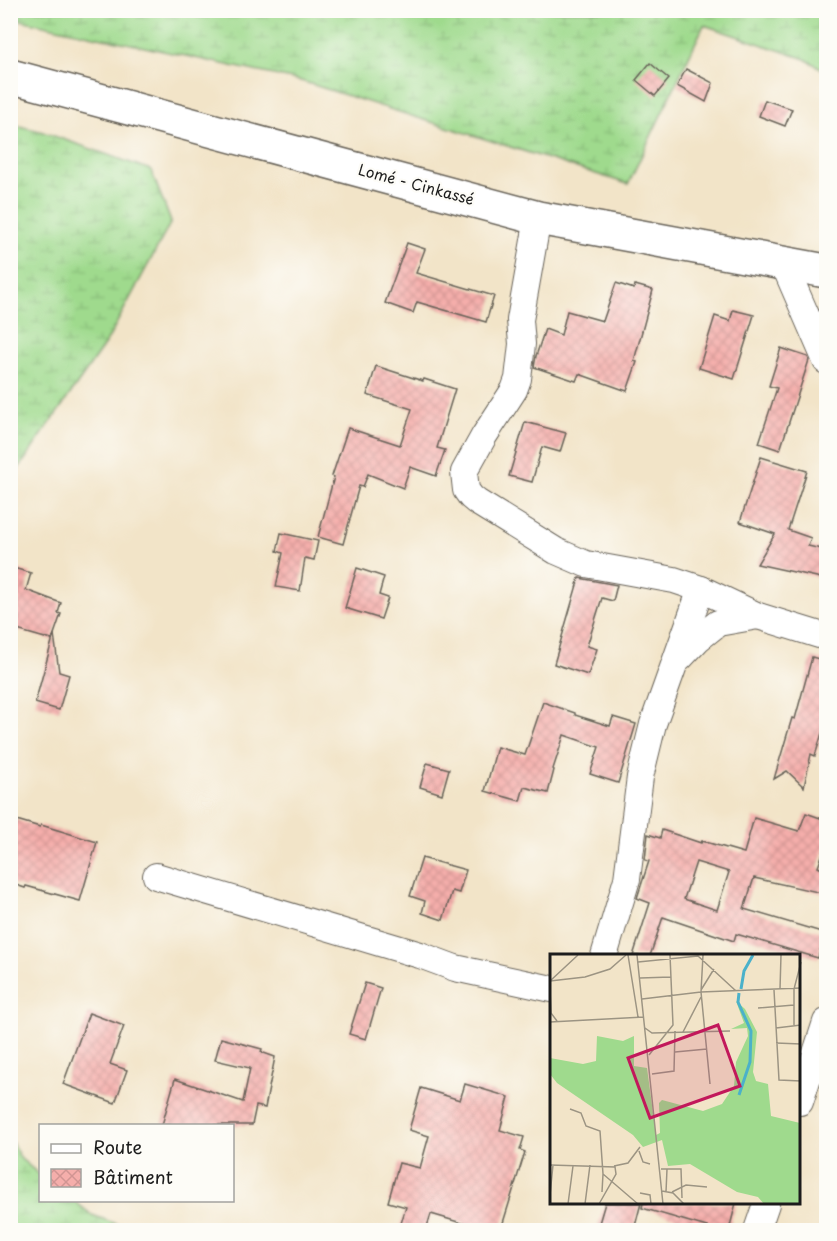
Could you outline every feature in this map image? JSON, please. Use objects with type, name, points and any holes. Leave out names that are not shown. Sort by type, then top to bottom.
[{"type":"highway","name":"Lomé - Cinkassé","points":[[10,76],[538,218],[826,271]]},
{"type":"street","points":[[538,218],[520,320],[522,344],[518,379],[514,390],[464,472],[466,490],[477,502],[532,537],[586,564],[674,580],[701,589],[758,616],[826,637]]},
{"type":"street","points":[[783,262],[826,361]]},
{"type":"street","points":[[605,954],[627,879],[640,777],[653,724],[701,589]]},
{"type":"street","points":[[673,666],[698,639],[718,623],[758,616]]},
{"type":"street","points":[[156,876],[420,955],[455,968],[550,989]]},
{"type":"street","points":[[808,1086],[826,1023]]},
{"type":"street","points":[[757,1230],[765,1205]]},
{"type":"green space","points":[[11,10],[826,11],[826,71],[805,59],[704,25],[628,184],[301,81],[11,18]]},
{"type":"green space","points":[[11,124],[40,131],[151,170],[171,222],[107,341],[11,478]]},
{"type":"green space","points":[[11,1141],[21,1159],[39,1174],[39,1202],[75,1202],[92,1215],[133,1230],[11,1230]]},
{"type":"building","points":[[650,63],[669,79],[655,96],[636,80]]},
{"type":"building","points":[[686,69],[713,83],[706,102],[677,86]]},
{"type":"building","points":[[765,100],[792,109],[785,126],[759,116]]},
{"type":"building","points":[[407,243],[425,249],[416,273],[494,296],[486,322],[417,302],[413,313],[385,303]]},
{"type":"building","points":[[616,283],[634,289],[635,285],[653,290],[634,361],[637,362],[627,391],[579,374],[576,381],[534,367],[545,329],[561,335],[567,311],[603,321]]},
{"type":"building","points":[[733,310],[754,315],[734,379],[699,368],[715,316],[730,321]]},
{"type":"building","points":[[781,348],[808,357],[809,360],[780,450],[759,443],[777,388],[769,386]]},
{"type":"building","points":[[376,366],[455,389],[437,448],[445,450],[436,476],[410,467],[403,488],[368,474],[363,487],[359,486],[343,544],[318,537],[334,477],[332,476],[348,428],[400,445],[412,409],[367,395]]},
{"type":"building","points":[[525,422],[566,433],[560,452],[542,447],[532,482],[509,476]]},
{"type":"building","points":[[761,457],[807,471],[788,530],[811,538],[808,546],[826,550],[826,579],[757,564],[775,534],[740,522]]},
{"type":"building","points":[[281,533],[318,541],[314,560],[305,558],[300,591],[276,587],[283,553],[277,551]]},
{"type":"building","points":[[10,567],[31,573],[26,590],[61,603],[58,613],[61,614],[52,640],[10,628]]},
{"type":"building","points":[[357,568],[384,577],[379,595],[388,598],[381,619],[345,608]]},
{"type":"building","points":[[579,578],[617,585],[613,601],[602,598],[587,646],[597,649],[588,675],[554,664]]},
{"type":"building","points":[[54,634],[59,672],[69,675],[59,710],[35,703]]},
{"type":"building","points":[[812,657],[826,661],[826,720],[815,756],[811,754],[804,787],[787,771],[774,779],[792,718],[795,719]]},
{"type":"building","points":[[543,702],[610,726],[613,717],[636,724],[618,783],[590,774],[599,747],[564,735],[548,793],[524,787],[520,801],[485,791],[497,747],[525,755]]},
{"type":"building","points":[[427,763],[449,769],[442,794],[420,787]]},
{"type":"building","points":[[806,813],[826,820],[826,844],[818,867],[826,871],[826,882],[822,893],[754,878],[744,909],[825,933],[818,958],[736,934],[734,941],[663,917],[651,954],[634,954],[650,903],[637,898],[649,861],[645,860],[648,834],[660,838],[662,830],[701,843],[702,841],[744,853],[754,818],[799,831]],"holes":[[[696,862],[729,872],[717,910],[684,899]]]},
{"type":"building","points":[[10,818],[97,842],[80,901],[10,883]]},
{"type":"building","points":[[422,858],[466,870],[459,893],[452,891],[443,920],[422,913],[425,901],[410,896]]},
{"type":"building","points":[[365,983],[381,988],[366,1039],[349,1034]]},
{"type":"building","points":[[89,1013],[124,1026],[110,1064],[127,1070],[115,1103],[63,1084]]},
{"type":"building","points":[[221,1038],[262,1049],[261,1052],[275,1057],[265,1108],[256,1106],[252,1125],[162,1124],[175,1079],[243,1102],[250,1068],[215,1060]]},
{"type":"building","points":[[465,1084],[509,1097],[500,1130],[524,1137],[520,1150],[525,1152],[502,1226],[500,1230],[463,1230],[465,1224],[431,1214],[426,1230],[399,1230],[406,1207],[388,1202],[399,1163],[420,1168],[429,1136],[409,1130],[421,1088],[460,1100]]},
{"type":"building","points":[[604,1205],[640,1205],[634,1230],[597,1230]]},
{"type":"building","points":[[643,1205],[735,1205],[729,1230],[717,1230],[642,1208]]}]
